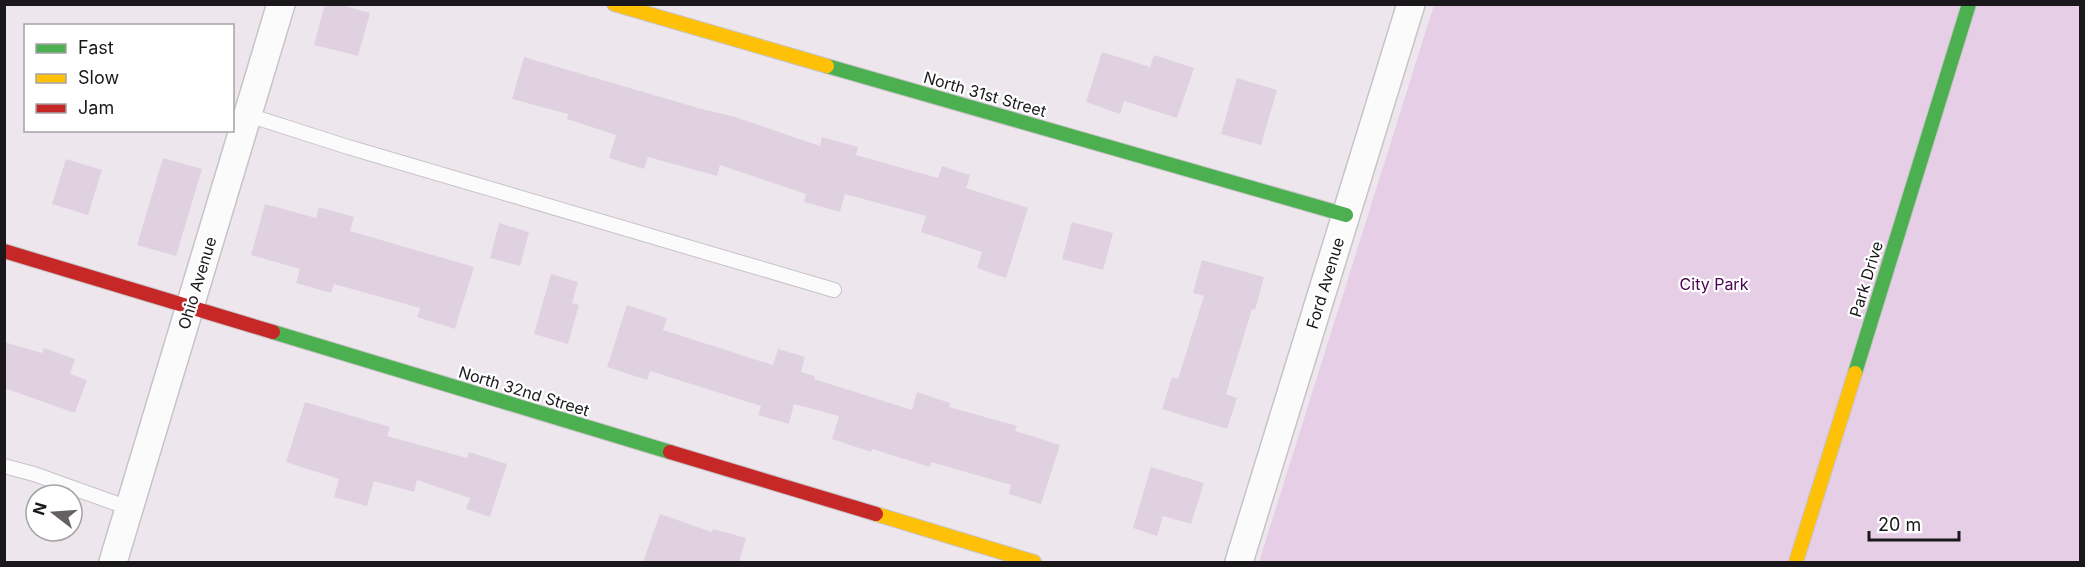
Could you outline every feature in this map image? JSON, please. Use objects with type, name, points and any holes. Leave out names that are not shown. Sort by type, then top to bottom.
[{"type":"street","name":"Ohio Avenue","points":[[113,562],[281,4]]},
{"type":"street","name":"North 31st Street","points":[[614,4],[1346,215]]},
{"type":"street","name":"Ford Avenue","points":[[1239,562],[1411,4]]},
{"type":"street","name":"Park Drive","points":[[1796,562],[1969,4]]},
{"type":"street","name":"North 32nd Street","points":[[4,251],[1034,562]]},
{"type":"lane","points":[[248,115],[348,147],[834,290]]},
{"type":"lane","points":[[4,466],[34,474],[129,508]]},
{"type":"green space","name":"City Park","points":[[1434,5],[2080,5],[2080,562],[1259,562]]},
{"type":"building","points":[[325,4],[338,4],[370,13],[358,56],[314,45]]},
{"type":"building","points":[[1102,52],[1150,67],[1154,55],[1194,68],[1177,118],[1124,101],[1120,114],[1086,102]]},
{"type":"building","points":[[524,57],[735,117],[820,146],[822,137],[858,147],[856,155],[938,178],[942,166],[970,175],[966,188],[1028,208],[1006,278],[977,268],[982,252],[921,232],[926,216],[845,194],[840,212],[804,202],[806,194],[720,165],[717,176],[648,157],[644,169],[609,158],[616,135],[567,119],[568,114],[512,99]]},
{"type":"building","points":[[1237,78],[1277,90],[1261,145],[1221,134]]},
{"type":"building","points":[[163,158],[202,169],[176,256],[137,245]]},
{"type":"building","points":[[66,159],[102,170],[88,215],[52,204]]},
{"type":"building","points":[[265,204],[316,218],[319,207],[354,217],[350,231],[474,267],[455,329],[417,317],[420,308],[334,284],[331,293],[296,283],[300,269],[251,255]]},
{"type":"building","points":[[1072,222],[1113,233],[1103,270],[1062,259]]},
{"type":"building","points":[[499,223],[529,232],[520,266],[490,258]]},
{"type":"building","points":[[1202,260],[1264,277],[1226,394],[1237,398],[1227,429],[1162,409],[1172,377],[1178,379],[1204,296],[1193,293]]},
{"type":"building","points":[[551,274],[578,282],[572,303],[579,305],[568,344],[534,334]]},
{"type":"building","points":[[627,305],[667,318],[663,330],[773,365],[778,349],[805,357],[801,372],[815,376],[814,379],[912,410],[917,392],[950,403],[949,407],[1017,426],[1015,431],[1060,445],[1041,504],[1009,494],[1011,485],[931,462],[930,467],[872,449],[871,452],[832,439],[839,416],[794,404],[789,424],[758,415],[761,406],[650,371],[647,380],[607,367]]},
{"type":"building","points":[[4,342],[42,353],[44,348],[75,359],[70,374],[87,380],[75,413],[4,388]]},
{"type":"building","points":[[305,402],[390,427],[387,436],[467,458],[469,452],[507,464],[490,517],[466,509],[470,498],[417,480],[414,492],[374,481],[367,506],[334,497],[339,479],[286,462]]},
{"type":"building","points":[[1151,467],[1204,483],[1191,524],[1163,516],[1157,536],[1133,528]]},
{"type":"building","points":[[660,514],[712,532],[713,529],[746,538],[739,562],[643,562]]},
{"type":"traffic: fast","points":[[1855,373],[1969,4]]},
{"type":"traffic: fast","points":[[827,66],[1346,215]]},
{"type":"traffic: fast","points":[[273,332],[670,452]]},
{"type":"traffic: slow","points":[[614,4],[827,66]]},
{"type":"traffic: slow","points":[[1796,562],[1855,373]]},
{"type":"traffic: slow","points":[[876,514],[1034,562]]},
{"type":"traffic: jam","points":[[4,251],[273,332]]},
{"type":"traffic: jam","points":[[670,452],[876,514]]}]
